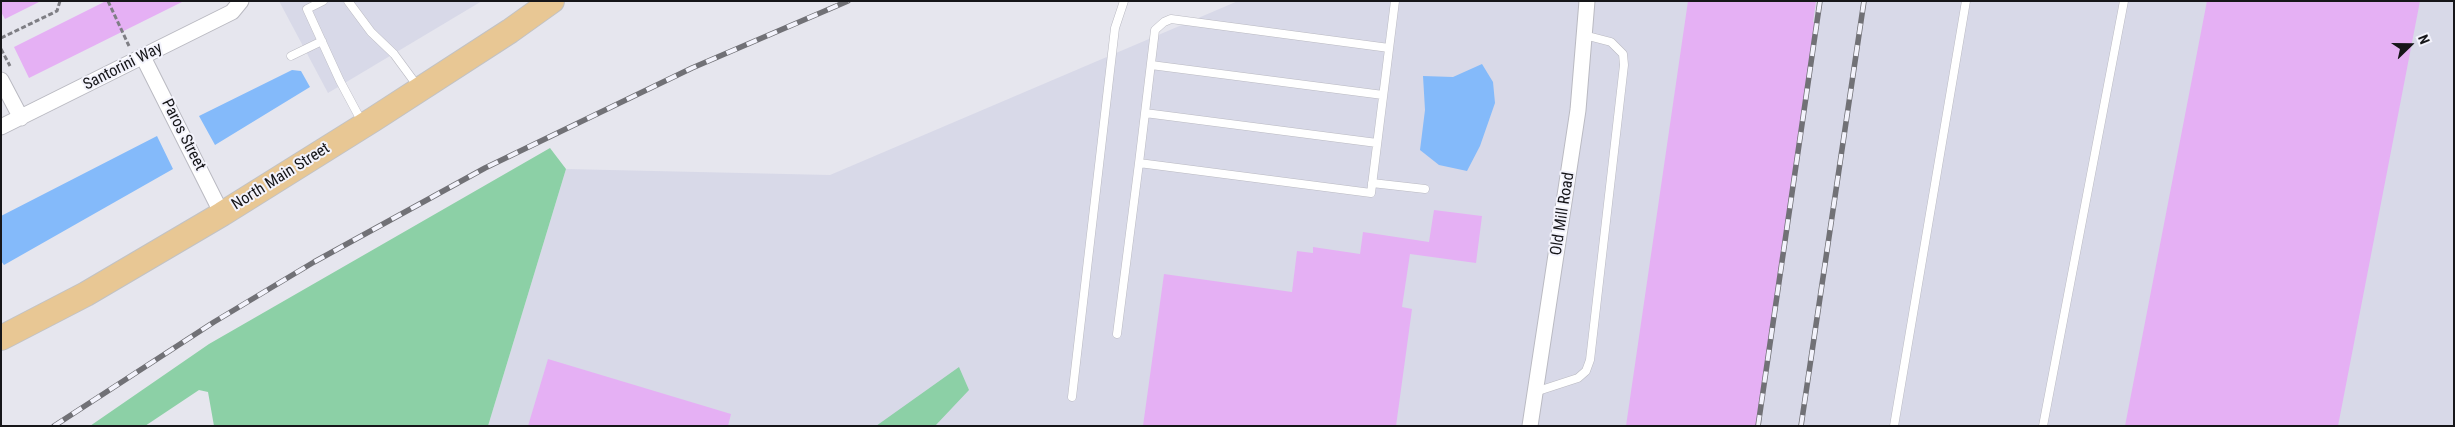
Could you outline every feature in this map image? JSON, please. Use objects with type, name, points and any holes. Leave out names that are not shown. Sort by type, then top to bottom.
[{"type":"main road","name":"North Main Street","points":[[1,338],[86,294],[222,214],[420,90],[552,1]]},
{"type":"street","name":"Santorini Way","points":[[1,127],[141,50],[232,12],[241,1]]},
{"type":"street","name":"Old Mill Road","points":[[1530,426],[1578,110],[1587,1]]},
{"type":"street","name":"Paros Street","points":[[141,50],[222,214]]},
{"type":"street","points":[[7,76],[20,118]]},
{"type":"lane","points":[[323,1],[307,9],[340,81],[364,125]]},
{"type":"lane","points":[[348,1],[370,32],[394,54],[420,90]]},
{"type":"lane","points":[[1072,397],[1115,28],[1124,1]]},
{"type":"lane","points":[[1139,163],[1371,193],[1395,1]]},
{"type":"lane","points":[[1894,426],[1966,1]]},
{"type":"lane","points":[[2043,426],[2124,1]]},
{"type":"lane","points":[[1117,334],[1155,30],[1159,25],[1171,19],[1389,48]]},
{"type":"lane","points":[[1535,392],[1578,378],[1586,371],[1590,360],[1624,65],[1623,54],[1611,42],[1584,35]]},
{"type":"lane","points":[[291,56],[322,41]]},
{"type":"lane","points":[[1151,64],[1383,96]]},
{"type":"lane","points":[[1145,113],[1377,143]]},
{"type":"lane","points":[[1372,183],[1425,189]]},
{"type":"path","points":[[1,38],[57,11],[60,1]]},
{"type":"path","points":[[108,1],[130,48]]},
{"type":"path","points":[[122,52],[130,48],[141,50]]},
{"type":"path","points":[[1,49],[7,76]]},
{"type":"shaded area","points":[[279,1],[482,1],[328,93]]},
{"type":"shaded area","points":[[1238,1],[2454,1],[2454,426],[488,426],[566,169],[830,175]]},
{"type":"green space","points":[[550,148],[566,169],[488,426],[214,426],[208,392],[199,390],[145,426],[90,426],[209,344]]},
{"type":"green space","points":[[959,367],[969,390],[935,426],[876,426]]},
{"type":"water","points":[[1482,64],[1493,82],[1495,103],[1480,146],[1467,171],[1439,165],[1420,150],[1425,110],[1423,76],[1453,77]]},
{"type":"water","points":[[292,70],[301,71],[310,87],[215,145],[199,116]]},
{"type":"water","points":[[157,136],[173,169],[4,265],[1,261],[1,216]]},
{"type":"building","points":[[1,1],[41,1],[5,19],[1,12]]},
{"type":"building","points":[[106,1],[184,1],[29,78],[14,47]]},
{"type":"building","points":[[1688,1],[1816,1],[1813,22],[1816,22],[1756,426],[1626,426]]},
{"type":"building","points":[[2207,1],[2420,1],[2338,426],[2125,426]]},
{"type":"building","points":[[1434,210],[1482,216],[1476,263],[1410,254],[1402,307],[1412,309],[1396,426],[1143,426],[1164,274],[1292,292],[1297,251],[1313,253],[1313,247],[1360,254],[1363,232],[1429,242]]},
{"type":"building","points":[[548,359],[731,414],[728,426],[528,426]]},
{"type":"railway","points":[[54,426],[214,322],[314,262],[485,168],[692,68],[848,1]]},
{"type":"railway","points":[[1758,426],[1820,1]]},
{"type":"railway","points":[[1801,426],[1864,1]]}]
